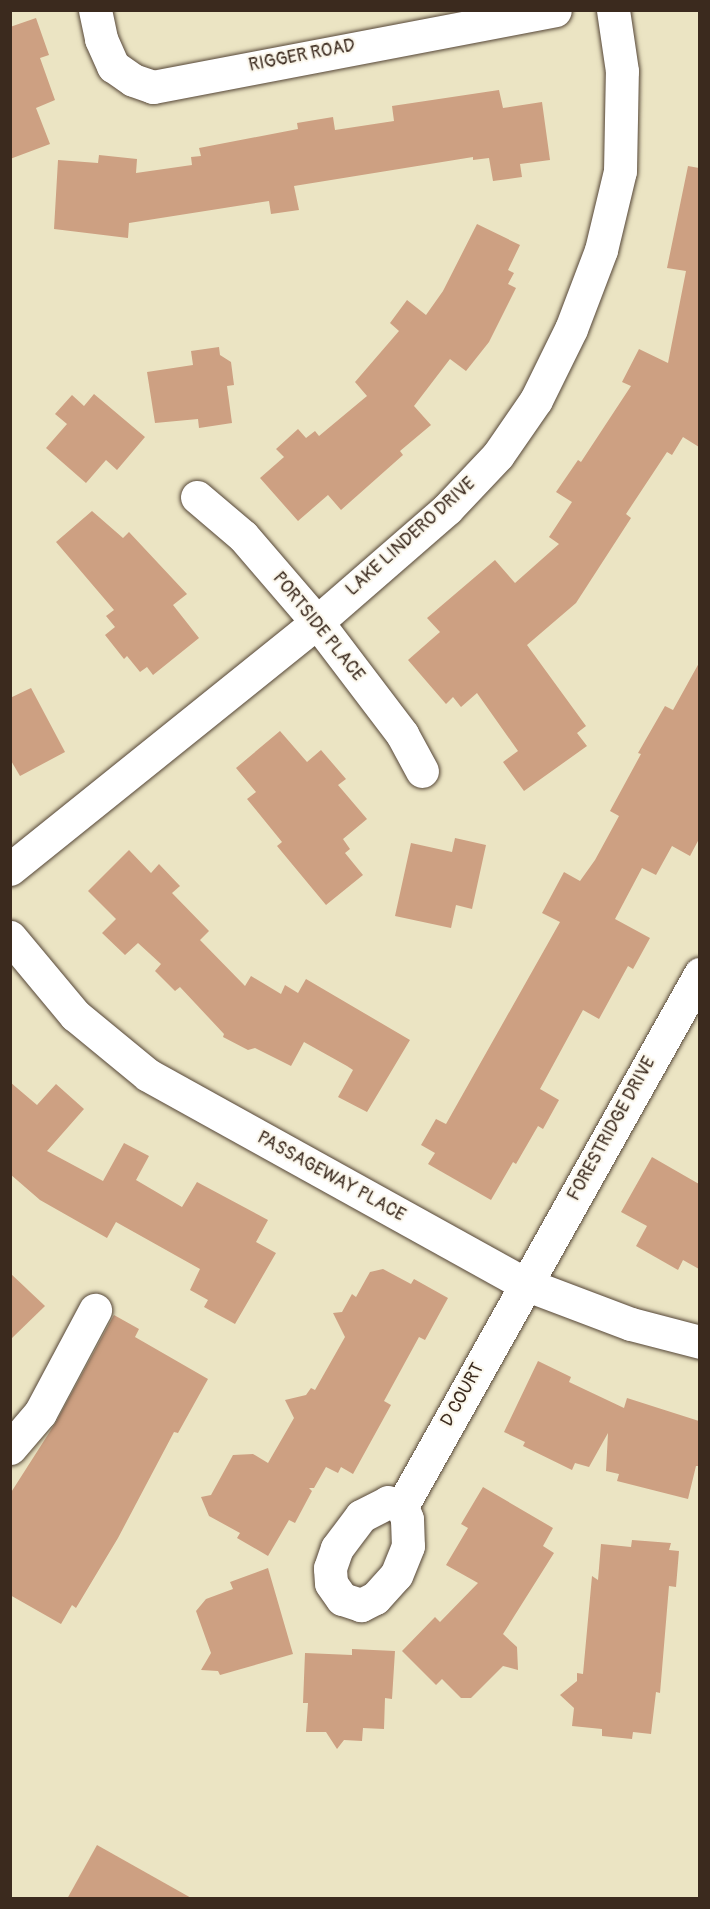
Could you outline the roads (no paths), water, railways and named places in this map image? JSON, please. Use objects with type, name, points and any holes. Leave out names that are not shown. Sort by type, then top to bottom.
[{"type":"street","name":"RIGGER ROAD","points":[[95,10],[100,39],[113,66],[133,80],[153,87],[285,59],[555,10]]},
{"type":"street","name":"LAKE LINDERO DRIVE","points":[[10,869],[317,622],[447,509],[498,455],[536,400],[571,329],[601,250],[620,171],[622,71],[613,10]]},
{"type":"street","name":"PORTSIDE PLACE","points":[[197,497],[243,536],[317,622],[402,734],[422,771]]},
{"type":"street","name":"PASSAGEWAY PLACE","points":[[10,937],[75,1015],[148,1075],[525,1284],[631,1324],[699,1342]]},
{"type":"street","name":"FORESTRIDGE DRIVE","points":[[525,1284],[699,974]]},
{"type":"street","name":"D COURT","points":[[402,1506],[525,1284]]},
{"type":"street","points":[[11,1448],[40,1413],[95,1311]]}]
